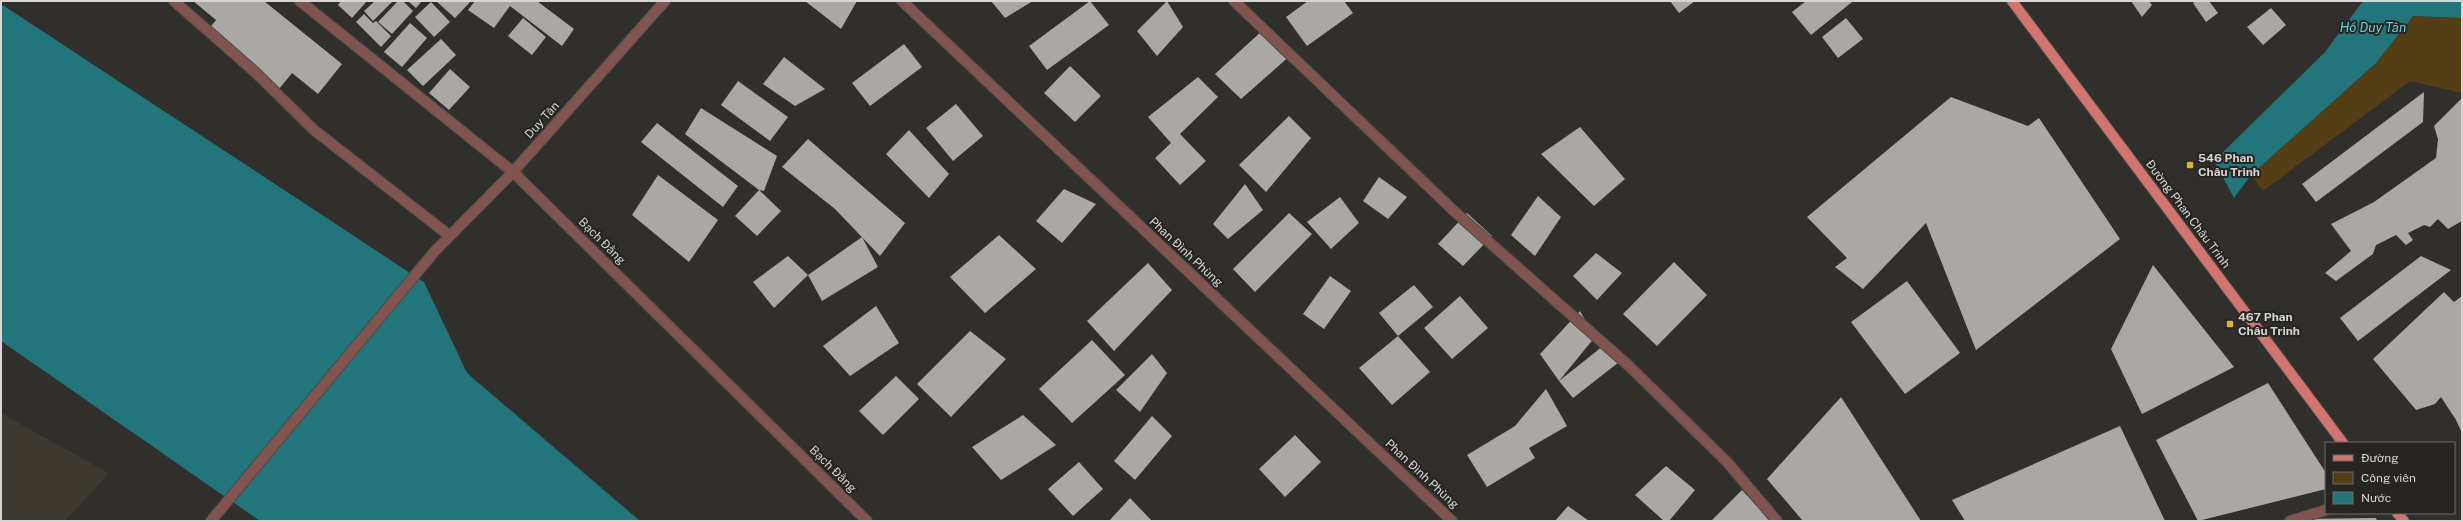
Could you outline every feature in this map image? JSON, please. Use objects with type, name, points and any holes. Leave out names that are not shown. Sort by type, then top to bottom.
[{"type":"main road","name":"Đường Phan Châu Trinh","points":[[2012,1],[2342,442]]},
{"type":"street","points":[[174,1],[256,73],[314,130],[450,236]]},
{"type":"street","name":"Bạch Đằng","points":[[300,1],[514,172],[867,521]]},
{"type":"street","name":"Duy Tân","points":[[211,521],[435,251],[514,172],[665,1]]},
{"type":"street","name":"Phan Đình Phùng","points":[[902,1],[1452,521]]},
{"type":"street","points":[[1234,1],[1455,212],[1628,365],[1727,462],[1777,521]]},
{"type":"street","points":[[2290,521],[2325,510]]},
{"type":"shaded area","points":[[1,413],[109,473],[65,521],[1,521]]},
{"type":"green space","points":[[2413,16],[2462,18],[2462,93],[2410,81],[2263,191],[2251,175],[2376,63]]},
{"type":"water","name":"Hồ Duy Tân","points":[[2363,1],[2462,1],[2462,18],[2413,16],[2376,63],[2251,175],[2234,198],[2214,161],[2325,52]]},
{"type":"water","points":[[1,4],[424,282],[467,373],[640,521],[260,521],[1,341]]},
{"type":"building","points":[[193,1],[264,1],[342,64],[318,94],[292,73],[279,89],[207,31],[216,20]]},
{"type":"building","points":[[341,1],[367,1],[352,18],[338,5]]},
{"type":"building","points":[[375,1],[393,1],[373,21],[364,11]]},
{"type":"building","points":[[398,1],[403,1],[413,11],[392,34],[378,22]]},
{"type":"building","points":[[408,1],[422,1],[416,8]]},
{"type":"building","points":[[436,1],[471,1],[455,18]]},
{"type":"building","points":[[475,1],[537,1],[574,29],[562,46],[510,6],[494,28],[468,10]]},
{"type":"building","points":[[805,1],[857,1],[841,29]]},
{"type":"building","points":[[991,1],[1033,1],[1005,18]]},
{"type":"building","points":[[1090,1],[1109,25],[1047,70],[1029,46]]},
{"type":"building","points":[[1167,1],[1183,27],[1157,56],[1137,31]]},
{"type":"building","points":[[1308,1],[1344,1],[1353,13],[1307,46],[1286,17]]},
{"type":"building","points":[[1670,1],[1695,1],[1679,13]]},
{"type":"building","points":[[1806,1],[1852,2],[1811,35],[1792,12]]},
{"type":"building","points":[[2131,1],[2149,1],[2152,5],[2142,17]]},
{"type":"building","points":[[2196,1],[2209,1],[2218,13],[2206,22],[2193,3]]},
{"type":"building","points":[[431,2],[450,22],[434,37],[415,17]]},
{"type":"building","points":[[2271,8],[2286,25],[2263,45],[2247,27]]},
{"type":"building","points":[[364,14],[373,23],[376,21],[391,36],[381,47],[356,22]]},
{"type":"building","points":[[523,18],[546,37],[532,55],[508,36]]},
{"type":"building","points":[[1846,18],[1863,39],[1838,58],[1822,37]]},
{"type":"building","points":[[410,23],[427,38],[402,67],[384,52]]},
{"type":"building","points":[[1264,29],[1292,54],[1241,99],[1215,74]]},
{"type":"building","points":[[441,39],[456,55],[423,86],[407,70]]},
{"type":"building","points":[[904,44],[922,67],[870,106],[852,83]]},
{"type":"building","points":[[784,57],[825,89],[795,106],[763,84]]},
{"type":"building","points":[[1070,66],[1101,96],[1075,122],[1044,93]]},
{"type":"building","points":[[450,69],[470,87],[449,110],[429,93]]},
{"type":"building","points":[[1198,77],[1218,97],[1180,134],[1206,161],[1180,185],[1155,158],[1171,143],[1148,117]]},
{"type":"building","points":[[738,81],[788,117],[770,141],[721,105]]},
{"type":"building","points":[[2424,92],[2423,122],[2316,202],[2302,184]]},
{"type":"building","points":[[1951,97],[2028,126],[2039,118],[2120,239],[1976,350],[1926,223],[1863,289],[1835,267],[1847,258],[1807,217]]},
{"type":"building","points":[[2461,99],[2462,221],[2448,229],[2438,219],[2430,227],[2424,225],[2408,233],[2413,240],[2406,245],[2396,235],[2376,245],[2373,254],[2336,281],[2325,273],[2351,251],[2331,224],[2374,202],[2436,158],[2438,139],[2434,126]]},
{"type":"building","points":[[956,104],[983,136],[953,161],[926,128]]},
{"type":"building","points":[[701,108],[777,156],[764,191],[759,190],[685,134]]},
{"type":"building","points":[[1289,116],[1311,138],[1266,192],[1239,165]]},
{"type":"building","points":[[657,123],[738,186],[723,207],[641,142]]},
{"type":"building","points":[[1580,127],[1625,179],[1594,206],[1541,154]]},
{"type":"building","points":[[909,130],[949,174],[929,198],[886,154]]},
{"type":"building","points":[[808,139],[905,223],[880,256],[835,209],[782,167]]},
{"type":"building","points":[[658,175],[718,220],[689,262],[632,215]]},
{"type":"building","points":[[1379,177],[1407,197],[1388,219],[1363,201]]},
{"type":"building","points":[[1245,184],[1263,210],[1228,239],[1213,224]]},
{"type":"building","points":[[1064,189],[1096,204],[1062,243],[1036,221]]},
{"type":"building","points":[[759,190],[781,211],[757,236],[735,216]]},
{"type":"building","points":[[1538,196],[1561,217],[1535,256],[1511,235]]},
{"type":"building","points":[[1340,197],[1359,223],[1331,249],[1307,222]]},
{"type":"building","points":[[1289,213],[1312,234],[1255,292],[1233,269]]},
{"type":"building","points":[[1467,213],[1492,236],[1463,266],[1438,244]]},
{"type":"building","points":[[999,235],[1036,269],[985,313],[950,277]]},
{"type":"building","points":[[862,237],[878,267],[822,301],[808,275]]},
{"type":"building","points":[[1596,253],[1622,273],[1597,300],[1573,276]]},
{"type":"building","points":[[788,256],[808,275],[774,308],[753,282]]},
{"type":"building","points":[[2421,256],[2451,270],[2358,341],[2340,318]]},
{"type":"building","points":[[1674,262],[1707,295],[1657,346],[1623,314]]},
{"type":"building","points":[[1148,263],[1172,290],[1114,351],[1087,321]]},
{"type":"building","points":[[2153,265],[2234,367],[2142,414],[2111,349]]},
{"type":"building","points":[[1330,276],[1351,291],[1324,329],[1303,314]]},
{"type":"building","points":[[1907,281],[1960,353],[1905,394],[1851,322]]},
{"type":"building","points":[[1414,285],[1433,307],[1398,336],[1379,313]]},
{"type":"building","points":[[2444,292],[2454,302],[2462,296],[2462,433],[2456,420],[2441,397],[2435,404],[2416,410],[2373,359]]},
{"type":"building","points":[[1460,296],[1488,328],[1452,359],[1424,328]]},
{"type":"building","points":[[876,306],[899,343],[850,376],[823,346]]},
{"type":"building","points":[[1580,311],[1595,337],[1559,381],[1540,354]]},
{"type":"building","points":[[970,331],[1006,359],[951,417],[917,384]]},
{"type":"building","points":[[1398,336],[1430,372],[1392,405],[1359,368]]},
{"type":"building","points":[[1092,340],[1125,375],[1072,423],[1039,389]]},
{"type":"building","points":[[1608,342],[1623,359],[1573,398],[1559,381]]},
{"type":"building","points":[[1152,354],[1167,373],[1140,412],[1116,390]]},
{"type":"building","points":[[896,376],[919,399],[883,435],[859,411]]},
{"type":"building","points":[[2268,383],[2325,471],[2325,489],[2198,521],[2156,440]]},
{"type":"building","points":[[1546,389],[1567,426],[1529,448],[1535,458],[1487,487],[1467,455],[1515,426]]},
{"type":"building","points":[[1841,397],[1921,521],[1803,521],[1767,479]]},
{"type":"building","points":[[1023,415],[1056,445],[1001,480],[972,447]]},
{"type":"building","points":[[1152,416],[1172,436],[1135,480],[1114,461]]},
{"type":"building","points":[[2120,426],[2165,521],[1965,521],[1952,500]]},
{"type":"building","points":[[1295,435],[1321,462],[1285,497],[1259,469]]},
{"type":"building","points":[[1079,462],[1103,489],[1073,516],[1048,489]]},
{"type":"building","points":[[1666,466],[1695,490],[1669,521],[1664,521],[1635,495]]},
{"type":"building","points":[[1742,490],[1771,521],[1711,521]]},
{"type":"building","points":[[1130,498],[1152,521],[1109,521]]},
{"type":"building","points":[[1568,506],[1589,521],[1555,521]]},
{"type":"building","points":[[2376,518],[2377,521],[2298,521],[2297,519]]},
{"type":"place","name":"546 Phan Châu Trinh","points":[[2190,165]]},
{"type":"place","name":"467 Phan Châu Trinh","points":[[2230,324]]}]
